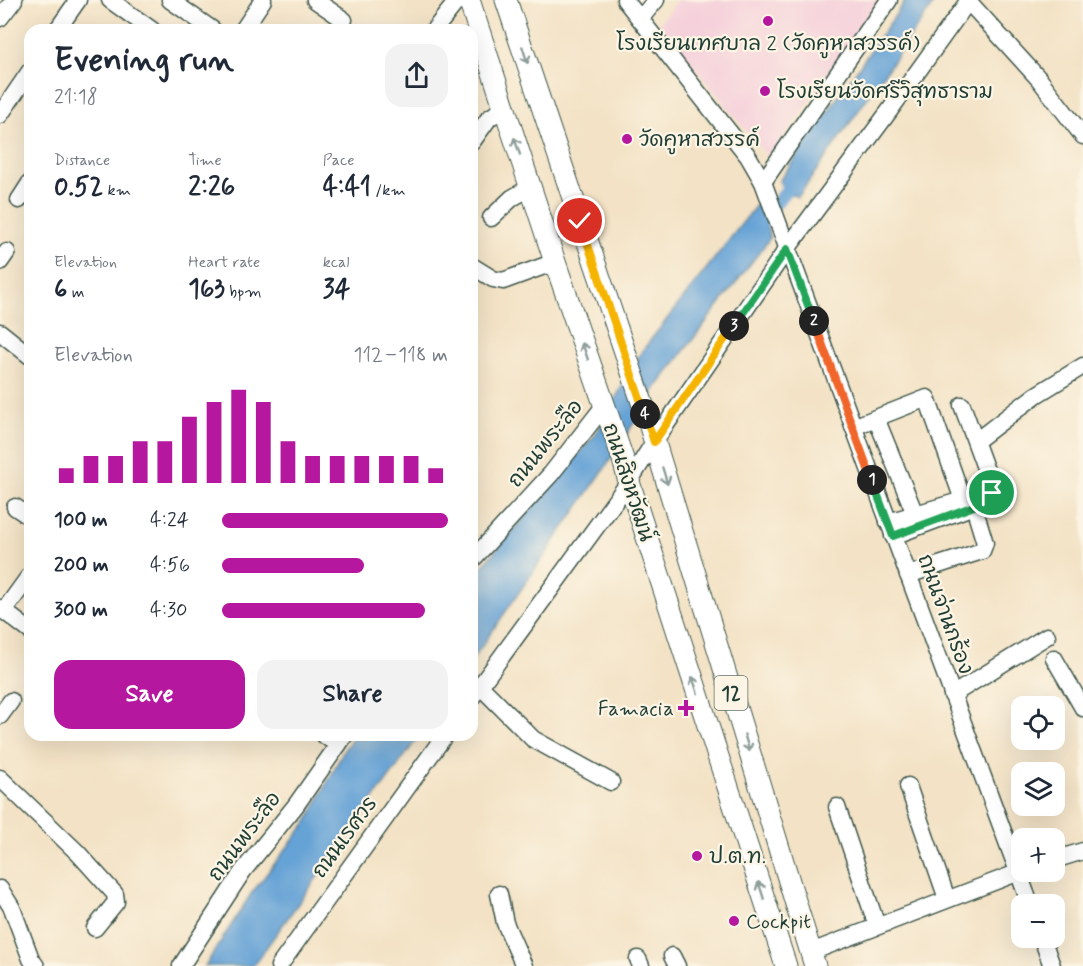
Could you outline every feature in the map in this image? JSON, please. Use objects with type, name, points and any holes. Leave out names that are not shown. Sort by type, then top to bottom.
[{"type":"main road","name":"ถนนสิงหวัฒน์","points":[[469,0],[477,24]]},
{"type":"main road","name":"ถนนสิงหวัฒน์","points":[[506,0],[648,420],[813,959]]},
{"type":"main road","name":"ถนนสิงหวัฒน์","points":[[478,27],[623,459],[785,963]]},
{"type":"main road","points":[[785,963],[813,959]]},
{"type":"street","points":[[0,18],[14,0]]},
{"type":"street","points":[[61,24],[78,0]]},
{"type":"street","points":[[110,0],[140,24]]},
{"type":"street","points":[[171,0],[205,24]]},
{"type":"street","points":[[247,24],[263,0]]},
{"type":"street","points":[[315,0],[344,20]]},
{"type":"street","points":[[439,24],[458,0]]},
{"type":"street","name":"ถนนจ่านกร้อง","points":[[625,0],[748,156],[763,182],[1011,849]]},
{"type":"street","points":[[640,19],[656,0]]},
{"type":"street","points":[[763,182],[889,0]]},
{"type":"street","points":[[478,689],[629,482],[787,249],[890,111],[968,1],[1039,79],[1083,136]]},
{"type":"street","points":[[0,115],[24,80]]},
{"type":"street","points":[[478,134],[489,118],[505,108]]},
{"type":"street","points":[[491,218],[512,198],[531,187]]},
{"type":"street","points":[[19,200],[24,192]]},
{"type":"street","points":[[478,271],[503,281],[555,262]]},
{"type":"street","points":[[0,332],[24,351]]},
{"type":"street","points":[[976,441],[1036,395],[1083,366]]},
{"type":"street","points":[[853,427],[927,398],[963,500],[915,514],[891,529]]},
{"type":"street","points":[[891,529],[982,503],[990,498],[992,487],[962,405]]},
{"type":"street","name":"ถนนพระลือ","points":[[478,553],[551,474],[604,406]]},
{"type":"street","points":[[876,418],[915,514]]},
{"type":"street","points":[[15,507],[24,513]]},
{"type":"street","points":[[908,575],[982,551],[985,543],[977,517]]},
{"type":"street","points":[[24,582],[2,610],[24,626]]},
{"type":"street","points":[[952,695],[1047,636]]},
{"type":"street","points":[[1054,658],[1083,708]]},
{"type":"street","points":[[478,694],[533,739],[611,783]]},
{"type":"street","points":[[0,716],[11,702]]},
{"type":"street","name":"ถนนพระลือ","points":[[181,966],[243,871],[296,805],[334,741]]},
{"type":"street","name":"ถนนเรศวร","points":[[279,966],[441,741]]},
{"type":"street","points":[[0,778],[78,853],[115,894],[116,902],[95,928]]},
{"type":"street","points":[[908,786],[947,899]]},
{"type":"street","points":[[837,807],[877,926]]},
{"type":"street","points":[[1065,857],[1083,851]]},
{"type":"street","points":[[813,959],[877,926],[1011,875]]},
{"type":"street","points":[[0,889],[12,908],[31,959],[36,966]]},
{"type":"street","points":[[499,894],[505,923],[524,966]]},
{"type":"street","points":[[1046,948],[1052,966]]},
{"type":"shaded area","name":"โรงเรียนวัดศรีวิสุทธาราม","points":[[677,0],[880,0],[769,159],[659,24]]},
{"type":"water","points":[[906,0],[936,0],[798,197],[785,192],[779,181]]},
{"type":"water","points":[[758,203],[770,238],[656,388],[605,468],[478,652],[478,571],[595,435],[642,351]]},
{"type":"water","points":[[351,741],[416,741],[253,966],[205,966],[251,894],[307,822]]},
{"type":"waterway","points":[[755,232],[793,181]]},
{"type":"place","name":"โรงเรียนเทศบาล 2 (วัดคูหาสวรรค์)","points":[[768,21]]},
{"type":"place","name":"โรงเรียนวัดศรีวิสุทธาราม","points":[[765,91]]},
{"type":"place","name":"วัดคูหาสวรรค์","points":[[627,139]]},
{"type":"place","name":"Famacia","points":[[686,708]]},
{"type":"place","name":"ป.ต.ท.","points":[[697,856]]},
{"type":"place","name":"Cockpit","points":[[734,921]]},
{"type":"route","points":[[580,221],[654,442],[787,249],[893,536],[982,503],[990,498],[992,493]]}]
